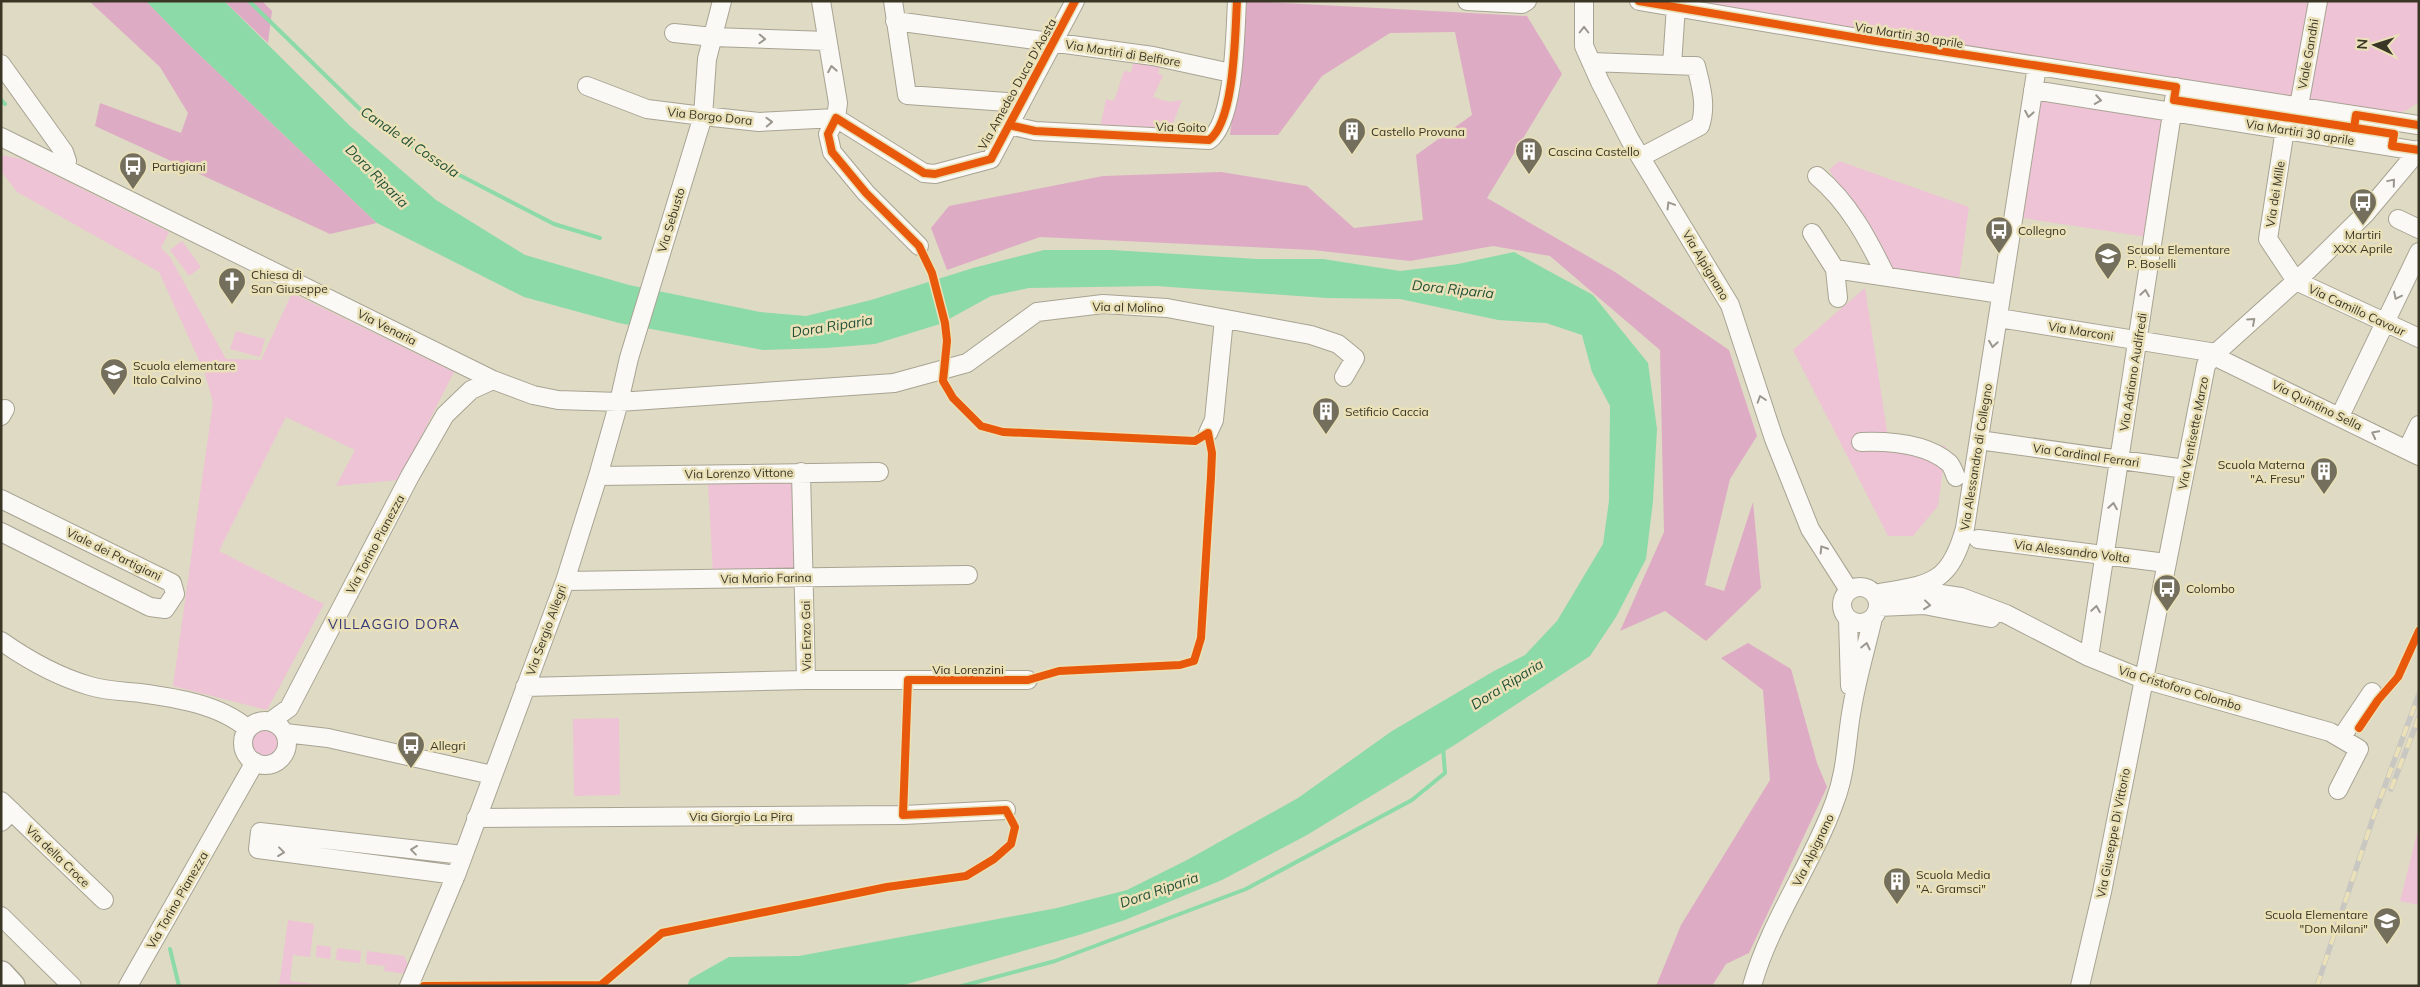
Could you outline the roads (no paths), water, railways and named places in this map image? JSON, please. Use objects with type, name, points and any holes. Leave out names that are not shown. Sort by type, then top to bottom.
[{"type":"highway","points":[[1,974],[12,986]]},
{"type":"street","name":"Via Sebusto","points":[[619,402],[628,358],[703,116],[707,59],[722,1]]},
{"type":"street","points":[[821,1],[838,103],[836,118],[828,134],[832,152],[866,193],[919,246]]},
{"type":"street","points":[[893,1],[906,95],[1021,103]]},
{"type":"street","name":"Via Amedeo Duca D'Aosta","points":[[836,118],[924,173],[935,174],[991,159],[1075,1]]},
{"type":"street","name":"Via Goito","points":[[1009,125],[1035,131],[1208,140],[1214,136],[1221,124],[1229,96],[1238,1]]},
{"type":"street","points":[[1467,1],[1522,4],[1527,1]]},
{"type":"street","name":"Via Alpignano","points":[[1584,1],[1584,46],[1591,62],[1641,157],[1730,305],[1774,439],[1810,529],[1849,590]]},
{"type":"street","name":"Via Martiri 30 aprile","points":[[1639,1],[1876,41],[2419,125]]},
{"type":"street","name":"Viale Gandhi","points":[[2299,106],[2318,1]]},
{"type":"street","points":[[1672,65],[1676,6]]},
{"type":"street","name":"Via Martiri di Belfiore","points":[[895,21],[1153,56],[1231,73]]},
{"type":"street","points":[[674,32],[713,37],[827,41]]},
{"type":"street","points":[[1591,62],[1696,66],[1702,90],[1703,118],[1700,126],[1641,157]]},
{"type":"street","points":[[1,64],[64,152],[67,161],[64,168]]},
{"type":"street","name":"Via Alessandro di Collegno","points":[[1875,607],[1904,589],[1925,586],[1938,579],[1960,547],[1965,528],[2037,66]]},
{"type":"street","name":"Via Borgo Dora","points":[[587,86],[647,109],[759,122],[836,118]]},
{"type":"street","name":"Via Adriano Audifredi","points":[[2089,657],[2176,88]]},
{"type":"street","name":"Via Martiri 30 aprile","points":[[2033,90],[2419,150]]},
{"type":"street","name":"Via dei Mille","points":[[2285,130],[2268,239],[2296,281]]},
{"type":"street","name":"Via Venaria","points":[[1,137],[493,380],[533,395],[558,400],[619,402],[800,389]]},
{"type":"street","name":"Via Ventisette Marzo","points":[[2143,679],[2205,370],[2216,353],[2296,281],[2366,213],[2419,150]]},
{"type":"street","points":[[1818,176],[1836,191],[1847,207],[1869,241],[1886,276]]},
{"type":"street","points":[[2398,219],[2419,229]]},
{"type":"street","points":[[1812,233],[1835,269],[1838,298]]},
{"type":"street","points":[[2340,416],[2419,252]]},
{"type":"street","points":[[1835,269],[2001,294]]},
{"type":"street","name":"Via Camillo Cavour","points":[[2296,281],[2419,338]]},
{"type":"street","name":"Via al Molino","points":[[800,389],[894,383],[968,363],[1037,312],[1103,304],[1167,308],[1311,334],[1338,344],[1355,358],[1344,377]]},
{"type":"street","points":[[1208,434],[1214,420],[1224,319]]},
{"type":"street","name":"Via Marconi","points":[[2005,319],[2216,353]]},
{"type":"street","name":"Via Quintino Sella","points":[[2216,353],[2220,359],[2413,453]]},
{"type":"street","name":"Via Torino Pianezza","points":[[248,729],[254,723],[271,721],[289,708],[410,476],[445,416],[471,390],[493,380]]},
{"type":"street","name":"Via Sergio Allegri","points":[[409,986],[456,875],[565,581],[619,402]]},
{"type":"street","points":[[2413,453],[2419,425]]},
{"type":"street","points":[[1861,442],[1901,444],[1929,450],[1950,464],[1956,477]]},
{"type":"street","name":"Via Cardinal Ferrari","points":[[1986,442],[2185,469]]},
{"type":"street","name":"Via Enzo Gai","points":[[801,472],[806,680]]},
{"type":"street","name":"Via Lorenzo Vittone","points":[[598,476],[879,472]]},
{"type":"street","name":"Viale dei Partigiani","points":[[1,499],[172,583],[174,594],[165,609],[150,607],[1,532]]},
{"type":"street","name":"Via Alessandro Volta","points":[[1978,539],[2166,563]]},
{"type":"street","name":"Via Mario Farina","points":[[565,581],[968,575]]},
{"type":"street","points":[[1861,586],[1870,589],[1875,607],[1859,623],[1848,619],[1841,605],[1844,595],[1849,590],[1861,586]]},
{"type":"street","name":"Via Cristoforo Colombo","points":[[1904,589],[1961,597],[2006,614],[2089,657],[2143,679],[2330,732],[2359,749],[2338,790]]},
{"type":"street","name":"Via Cristoforo Colombo","points":[[1875,607],[1924,604],[2024,625]]},
{"type":"street","name":"Via Alpignano","points":[[1851,708],[1875,607]]},
{"type":"street","name":"Via Alpignano","points":[[1752,986],[1771,937],[1826,826],[1845,769],[1851,708],[1848,619]]},
{"type":"street","points":[[1,641],[39,665],[91,687],[165,696],[213,709],[236,718],[248,729],[243,738],[244,747],[248,756],[255,762],[264,764],[274,763],[282,757],[285,741],[279,726],[271,721]]},
{"type":"street","name":"Via Giuseppe Di Vittorio","points":[[2080,986],[2102,892],[2143,679]]},
{"type":"street","name":"Via Lorenzini","points":[[525,687],[806,680],[1028,680]]},
{"type":"street","points":[[2341,738],[2372,692]]},
{"type":"street","points":[[285,741],[313,736],[328,738],[492,775]]},
{"type":"street","name":"Via Torino Pianezza","points":[[128,986],[255,762]]},
{"type":"street","name":"Via Giorgio La Pira","points":[[476,818],[903,815],[1006,810]]},
{"type":"street","name":"Via della Croce","points":[[5,812],[104,900]]},
{"type":"street","points":[[456,875],[258,849],[260,832],[463,855]]},
{"type":"street","points":[[1,916],[72,986]]},
{"type":"water","name":"Dora Riparia","points":[[146,1],[224,1],[350,126],[436,200],[525,255],[629,285],[760,312],[806,316],[871,300],[973,268],[1044,250],[1112,250],[1257,259],[1323,259],[1400,271],[1458,264],[1514,252],[1593,295],[1648,363],[1657,429],[1653,501],[1646,559],[1616,617],[1590,656],[1453,746],[1307,835],[1222,880],[1125,920],[900,986],[687,986],[690,979],[729,957],[799,956],[1057,908],[1127,890],[1187,860],[1298,798],[1392,731],[1525,655],[1557,621],[1603,544],[1609,501],[1610,406],[1592,372],[1582,335],[1546,323],[1498,320],[1400,299],[1327,298],[1156,286],[1029,288],[991,296],[940,324],[875,344],[826,348],[763,350],[619,323],[524,297],[377,223],[186,42]]},
{"type":"waterway","name":"Canale di Cossola","points":[[249,1],[368,117],[440,165],[554,224],[600,238]]},
{"type":"waterway","points":[[1,100],[5,104]]},
{"type":"waterway","points":[[962,986],[1055,961],[1246,889],[1412,800],[1445,773],[1443,747]]},
{"type":"waterway","points":[[170,949],[179,986]]},
{"type":"railway","points":[[2317,986],[2373,818],[2419,694]]},
{"type":"railway","points":[[2391,789],[2419,717]]},
{"type":"place","name":"Castello Provana","points":[[1352,155]]},
{"type":"place","name":"Cascina Castello","points":[[1529,175]]},
{"type":"place","name":"Partigiani","points":[[133,190]]},
{"type":"place","name":"Martiri XXX Aprile","points":[[2363,226]]},
{"type":"place","name":"Collegno","points":[[1999,254]]},
{"type":"place","name":"Scuola Elementare P. Boselli","points":[[2108,280]]},
{"type":"place","name":"Chiesa di San Giuseppe","points":[[232,305]]},
{"type":"place","name":"Scuola elementare Italo Calvino","points":[[114,396]]},
{"type":"place","name":"Setificio Caccia","points":[[1326,435]]},
{"type":"place","name":"Scuola Materna \"A. Fresu\"","points":[[2324,495]]},
{"type":"place","name":"Colombo","points":[[2167,612]]},
{"type":"place","name":"Allegri","points":[[411,769]]},
{"type":"place","name":"Scuola Media \"A. Gramsci\"","points":[[1897,905]]},
{"type":"place","name":"Scuola Elementare \"Don Milani\"","points":[[2387,945]]},
{"type":"district","name":"VILLAGGIO DORA","points":[[394,624]]}]
